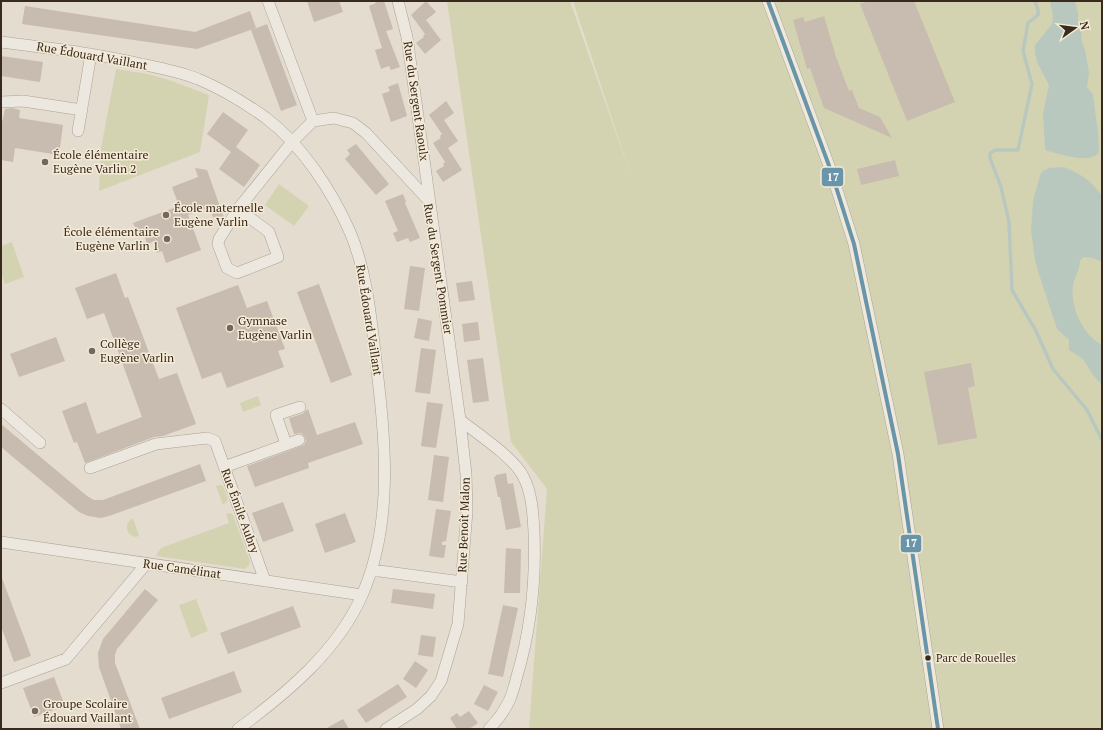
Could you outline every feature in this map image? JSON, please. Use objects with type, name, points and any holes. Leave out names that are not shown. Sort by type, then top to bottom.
[{"type":"street","points":[[238,209],[269,232],[278,258],[237,272],[227,268],[218,244],[219,239],[238,209],[292,142],[313,121],[268,1]]},
{"type":"street","name":"Rue du Sergent Raoulx","points":[[398,1],[407,37],[430,202]]},
{"type":"street","points":[[768,1],[831,172],[854,244],[898,454],[938,729]]},
{"type":"street","name":"Rue Édouard Vaillant","points":[[1,42],[110,57],[156,67],[195,78],[215,87],[267,119],[292,142],[306,158],[331,194],[350,231],[365,282],[372,327],[380,396],[384,454],[384,497],[381,528],[372,570],[362,595],[340,634],[304,676],[270,706],[238,729]]},
{"type":"street","points":[[78,131],[91,54]]},
{"type":"street","points":[[1,102],[23,101],[82,110]]},
{"type":"street","name":"Rue du Sergent Pommier","points":[[313,121],[334,118],[353,123],[366,133],[430,202],[460,420]]},
{"type":"street","points":[[286,444],[276,415],[300,406]]},
{"type":"street","points":[[1,409],[40,443]]},
{"type":"street","points":[[460,420],[512,461],[523,475],[530,493],[533,518],[535,544],[534,590],[530,622],[524,650],[510,699],[499,718],[490,729]]},
{"type":"street","name":"Rue Benoît Malon","points":[[386,729],[417,709],[431,696],[441,681],[458,624],[467,511],[466,474],[460,420]]},
{"type":"street","name":"Rue Émile Aubry","points":[[90,468],[156,444],[207,438],[215,441],[265,581]]},
{"type":"street","points":[[224,467],[299,440]]},
{"type":"street","name":"Rue Camélinat","points":[[1,542],[362,595]]},
{"type":"street","points":[[1,683],[66,659],[146,564]]},
{"type":"street","name":"Rue Benoît Malon","points":[[372,570],[462,582]]},
{"type":"green space","name":"Parc de Rouelles","points":[[447,1],[570,1],[632,179],[573,1],[1102,1],[1102,729],[529,729],[547,489],[511,442]]},
{"type":"green space","points":[[116,69],[148,74],[209,95],[200,152],[99,191],[101,148]]},
{"type":"green space","points":[[279,184],[309,206],[294,226],[265,205]]},
{"type":"green space","points":[[12,242],[24,277],[5,284],[1,274],[1,246]]},
{"type":"green space","points":[[258,396],[261,405],[243,412],[240,403]]},
{"type":"green space","points":[[216,486],[223,486],[228,500],[223,505]]},
{"type":"green space","points":[[231,513],[250,561],[249,565],[245,569],[156,556],[161,548],[229,523],[226,514]]},
{"type":"green space","points":[[133,518],[139,536],[135,537],[129,533],[127,528],[128,523]]},
{"type":"green space","points":[[196,599],[208,631],[191,638],[179,605]]},
{"type":"shaded area","points":[[1050,1],[1075,1],[1078,13],[1082,42],[1089,73],[1087,87],[1093,95],[1098,132],[1099,152],[1095,156],[1089,158],[1075,158],[1047,151],[1045,149],[1043,114],[1049,85],[1037,62],[1035,45],[1052,24],[1053,16]]},
{"type":"shaded area","points":[[1064,167],[1086,178],[1102,196],[1102,262],[1093,258],[1084,257],[1081,259],[1073,283],[1073,293],[1079,320],[1089,334],[1102,345],[1102,385],[1093,375],[1083,359],[1069,350],[1069,340],[1057,329],[1035,260],[1031,231],[1033,201],[1040,175],[1043,171],[1049,168]]},
{"type":"building","points":[[307,1],[339,1],[343,12],[314,22]]},
{"type":"building","points":[[375,1],[384,1],[393,29],[386,31],[400,67],[391,70],[389,66],[381,69],[375,50],[382,48],[369,6],[376,3]]},
{"type":"building","points":[[426,1],[436,12],[426,20],[441,40],[425,54],[416,43],[424,37],[423,36],[425,34],[411,15]]},
{"type":"building","points":[[868,1],[914,1],[955,102],[907,121],[860,4]]},
{"type":"building","points":[[25,6],[195,32],[250,11],[256,28],[197,49],[22,24]]},
{"type":"building","points":[[824,16],[836,57],[849,91],[852,90],[859,108],[880,117],[892,138],[824,108],[810,68],[807,69],[793,20],[803,17],[805,22]]},
{"type":"building","points":[[267,24],[297,105],[281,111],[251,30]]},
{"type":"building","points":[[1,56],[43,62],[40,82],[1,76]]},
{"type":"building","points":[[398,83],[407,116],[391,122],[382,94],[390,91],[388,87]]},
{"type":"building","points":[[446,101],[454,113],[444,120],[458,141],[448,148],[462,170],[443,182],[436,171],[444,166],[443,164],[445,162],[433,143],[441,138],[440,136],[442,134],[429,115]]},
{"type":"building","points":[[12,108],[20,110],[19,118],[63,125],[59,155],[15,148],[13,162],[1,160],[1,127],[5,109]]},
{"type":"building","points":[[223,112],[248,130],[236,147],[260,165],[244,187],[219,169],[231,152],[207,134]]},
{"type":"building","points":[[356,144],[389,184],[376,195],[345,159],[350,154],[347,150]]},
{"type":"building","points":[[895,160],[899,176],[861,185],[857,169]]},
{"type":"building","points":[[195,168],[207,170],[224,218],[213,217],[209,207],[188,215],[201,250],[166,263],[162,251],[157,253],[153,242],[147,244],[143,232],[138,234],[133,223],[179,206],[172,187],[198,177]]},
{"type":"building","points":[[403,194],[405,203],[420,238],[410,242],[408,238],[397,242],[393,233],[398,231],[385,201]]},
{"type":"building","points":[[410,266],[425,268],[419,311],[404,309]]},
{"type":"building","points":[[116,273],[125,298],[128,297],[159,379],[177,373],[196,424],[163,436],[154,437],[85,463],[77,442],[74,443],[62,411],[86,402],[97,434],[142,417],[104,313],[87,319],[75,288]]},
{"type":"building","points":[[472,281],[475,300],[459,302],[456,283]]},
{"type":"building","points":[[319,284],[352,375],[331,383],[297,292]]},
{"type":"building","name":"Gymnase Eugène Varlin","points":[[238,285],[247,308],[267,301],[285,349],[278,351],[284,367],[227,388],[221,372],[202,379],[176,308]]},
{"type":"building","points":[[418,318],[432,321],[429,341],[414,338]]},
{"type":"building","points":[[478,322],[480,340],[464,342],[462,324]]},
{"type":"building","points":[[56,337],[65,361],[19,377],[10,354]]},
{"type":"building","points":[[421,348],[436,350],[430,394],[415,392]]},
{"type":"building","points":[[483,358],[489,401],[473,403],[467,360]]},
{"type":"building","points":[[971,363],[975,386],[968,388],[977,438],[938,445],[924,372]]},
{"type":"building","points":[[427,402],[443,404],[436,448],[421,446]]},
{"type":"building","points":[[308,409],[317,435],[355,422],[363,444],[308,463],[309,468],[255,487],[247,466],[304,445],[306,441],[305,437],[301,433],[294,434],[289,418],[302,414]]},
{"type":"building","points":[[1,424],[87,496],[94,500],[103,500],[200,464],[206,481],[109,516],[101,518],[88,516],[79,512],[1,447]]},
{"type":"building","points":[[434,455],[449,457],[443,502],[428,500]]},
{"type":"building","points":[[506,473],[508,484],[513,483],[521,527],[506,530],[500,497],[498,497],[494,477],[496,475]]},
{"type":"building","points":[[283,502],[294,531],[263,542],[252,513]]},
{"type":"building","points":[[436,509],[451,511],[446,541],[442,542],[442,545],[446,545],[444,558],[429,556]]},
{"type":"building","points":[[345,513],[356,542],[325,553],[315,524]]},
{"type":"building","points":[[506,548],[521,549],[520,593],[504,593]]},
{"type":"building","points":[[1,578],[31,656],[14,662],[1,626]]},
{"type":"building","points":[[145,589],[158,600],[117,649],[115,655],[115,663],[140,729],[121,729],[99,667],[98,653],[103,639]]},
{"type":"building","points":[[393,589],[435,594],[433,609],[391,603]]},
{"type":"building","points":[[503,605],[518,608],[503,677],[488,674]]},
{"type":"building","points":[[293,606],[301,627],[228,654],[220,633]]},
{"type":"building","points":[[421,635],[436,637],[433,657],[418,655]]},
{"type":"building","points":[[415,661],[428,670],[416,688],[403,679]]},
{"type":"building","points":[[234,671],[242,692],[169,719],[161,698]]},
{"type":"building","points":[[54,677],[65,706],[34,717],[23,688]]},
{"type":"building","points":[[398,684],[407,697],[366,723],[357,710]]},
{"type":"building","points":[[484,685],[498,692],[488,711],[474,704]]},
{"type":"building","points":[[469,711],[478,723],[469,729],[457,729],[450,718],[457,713],[460,717]]},
{"type":"building","points":[[343,719],[349,729],[325,729]]},
{"type":"waterway","points":[[1035,1],[1038,15],[1028,23],[1023,51],[1032,84],[1018,150],[996,150],[990,153],[990,158],[1001,187],[1009,222],[1012,290],[1036,331],[1053,369],[1087,410],[1102,440]]},
{"type":"transit line","name":"17","points":[[768,1],[831,171],[854,244],[898,454],[938,729]]},
{"type":"place","name":"École élémentaire Eugène Varlin 2","points":[[45,162]]},
{"type":"place","name":"École maternelle Eugène Varlin","points":[[166,215]]},
{"type":"place","name":"École élémentaire Eugène Varlin 1","points":[[167,239]]},
{"type":"place","name":"Gymnase Eugène Varlin","points":[[230,328]]},
{"type":"place","name":"Collège Eugène Varlin","points":[[92,351]]},
{"type":"place","name":"Parc de Rouelles","points":[[928,658]]},
{"type":"place","name":"Groupe Scolaire Édouard Vaillant","points":[[35,711]]}]
